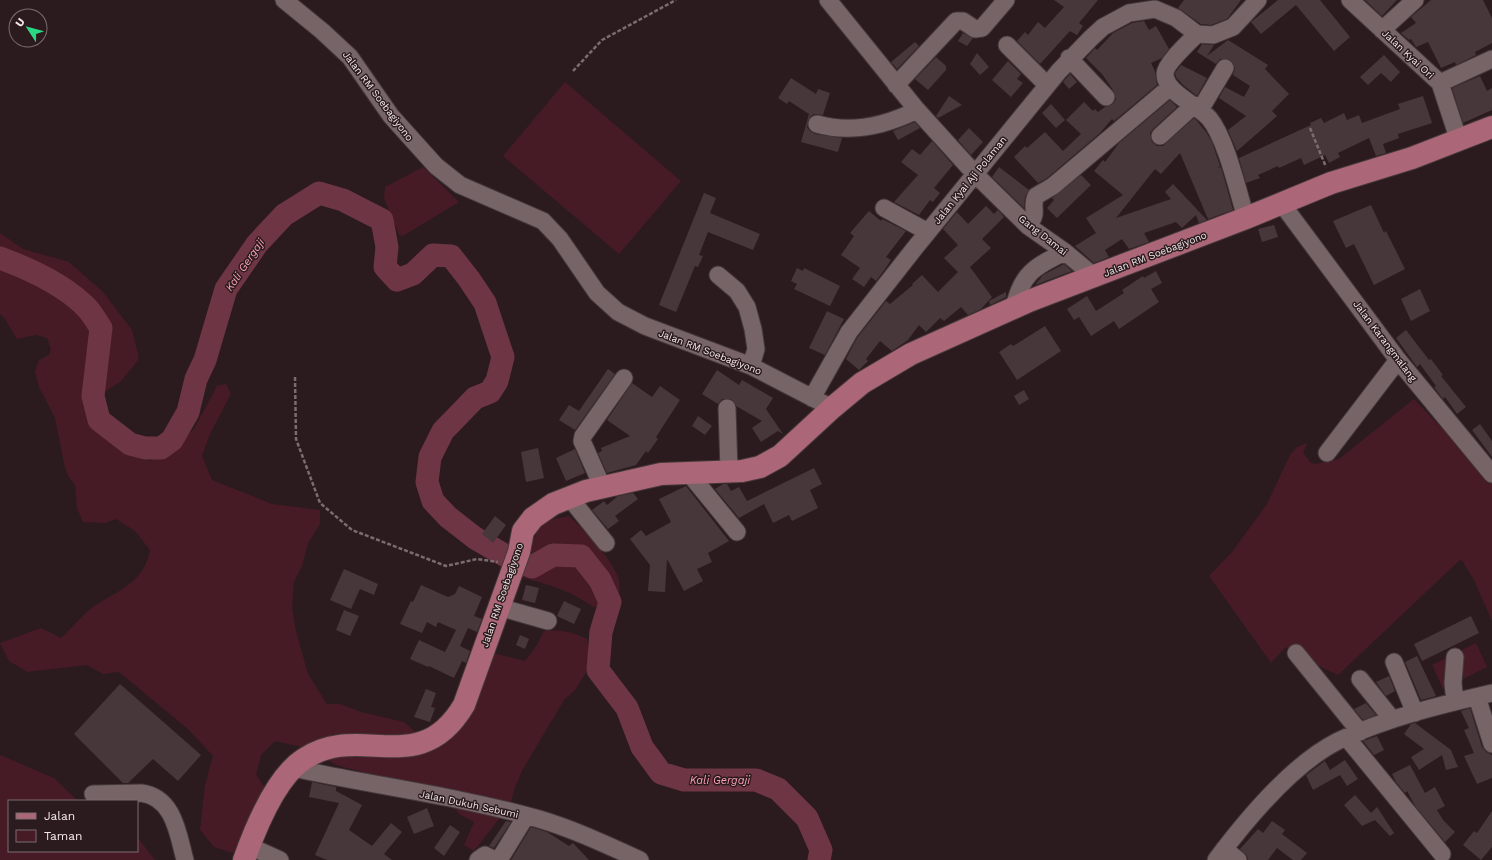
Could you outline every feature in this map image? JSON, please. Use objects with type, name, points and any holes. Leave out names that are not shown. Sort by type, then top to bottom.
[{"type":"main road","name":"Jalan RM Soebagiyono","points":[[247,853],[281,783],[293,768],[315,752],[332,747],[352,745],[395,747],[411,746],[429,740],[445,731],[456,719],[464,705],[516,562],[523,531],[533,518],[553,504],[602,486],[660,474],[743,469],[780,456],[832,408],[881,371],[912,354],[1014,308],[1282,204],[1331,183],[1412,158],[1492,127]]},
{"type":"street","name":"Jalan RM Soebagiyono","points":[[284,0],[322,31],[350,57],[391,116],[436,166],[460,185],[543,221],[560,239],[597,293],[618,312],[645,326],[751,366],[832,408]]},
{"type":"street","name":"Gang Damai","points":[[828,0],[917,110],[975,174],[1028,226],[1065,252],[1095,277]]},
{"type":"street","points":[[896,85],[956,21],[963,21],[975,29],[982,28],[1006,0]]},
{"type":"street","points":[[1158,4],[1196,34],[1213,36],[1233,27],[1258,0]]},
{"type":"street","name":"Jalan Kyai Ori","points":[[1350,0],[1440,83],[1459,141]]},
{"type":"street","points":[[1382,30],[1415,0]]},
{"type":"street","name":"Jalan Kyai Aji Polaman","points":[[812,398],[849,332],[1069,58],[1099,31],[1117,19],[1158,4]]},
{"type":"street","points":[[1196,34],[1167,67],[1165,75],[1169,88],[1197,107],[1218,130],[1246,218]]},
{"type":"street","points":[[1007,46],[1047,85]]},
{"type":"street","points":[[1069,58],[1106,97]]},
{"type":"street","points":[[1440,83],[1492,58]]},
{"type":"street","points":[[1160,136],[1197,107],[1225,68]]},
{"type":"street","points":[[1028,226],[1035,216],[1034,202],[1036,196],[1053,186],[1169,88]]},
{"type":"street","points":[[817,124],[836,129],[877,126],[893,122],[917,110]]},
{"type":"street","name":"Jalan Karangmalang","points":[[1282,204],[1398,360],[1492,474]]},
{"type":"street","points":[[884,208],[928,232]]},
{"type":"street","points":[[1014,308],[1019,287],[1032,270],[1065,252]]},
{"type":"street","points":[[718,275],[737,291],[747,308],[753,329],[756,349],[751,366]]},
{"type":"street","points":[[1327,453],[1398,360]]},
{"type":"street","points":[[602,486],[582,441],[583,436],[624,378]]},
{"type":"street","points":[[727,408],[743,469]]},
{"type":"street","points":[[688,472],[736,532]]},
{"type":"street","points":[[569,497],[606,543]]},
{"type":"street","points":[[499,607],[548,621]]},
{"type":"street","points":[[1296,653],[1354,735],[1442,854]]},
{"type":"street","points":[[1455,657],[1453,683],[1455,702]]},
{"type":"street","points":[[1394,662],[1415,713]]},
{"type":"street","points":[[1360,679],[1392,720]]},
{"type":"street","points":[[1238,860],[1220,855],[1252,815],[1286,780],[1314,757],[1337,742],[1392,720],[1485,695],[1492,744]]},
{"type":"street","name":"Jalan Dukuh Sebumi","points":[[293,768],[386,787],[472,802],[540,819],[602,843],[640,860]]},
{"type":"street","points":[[93,794],[141,793],[154,796],[161,801],[174,818],[185,860]]},
{"type":"street","points":[[499,860],[526,816]]},
{"type":"street","points":[[247,853],[280,860]]},
{"type":"street","points":[[478,860],[485,855],[495,860]]},
{"type":"path","points":[[572,71],[602,40],[676,0]]},
{"type":"path","points":[[1310,128],[1322,154],[1331,183]]},
{"type":"path","points":[[295,377],[296,438],[320,503],[352,530],[446,566],[477,559],[500,562],[516,562]]},
{"type":"green space","points":[[565,82],[681,181],[619,254],[503,156]]},
{"type":"green space","points":[[423,167],[459,202],[403,236],[399,235],[384,198],[385,187]]},
{"type":"green space","points":[[0,233],[23,249],[69,262],[103,292],[132,330],[139,358],[121,381],[90,402],[96,426],[100,430],[122,449],[139,458],[150,461],[167,454],[194,429],[217,386],[226,384],[231,394],[210,434],[202,456],[212,480],[272,504],[320,510],[320,524],[308,543],[302,566],[294,582],[292,608],[296,631],[308,674],[327,704],[340,704],[361,712],[404,722],[433,747],[456,735],[472,712],[477,693],[493,653],[525,661],[537,645],[544,631],[556,630],[587,639],[590,666],[575,690],[564,700],[523,769],[515,787],[510,805],[474,851],[464,845],[474,822],[459,814],[445,793],[339,766],[302,747],[275,741],[261,755],[256,774],[266,790],[233,853],[214,847],[200,830],[205,785],[213,756],[188,729],[119,672],[103,674],[87,665],[27,672],[9,661],[0,643],[41,628],[61,638],[89,610],[136,578],[147,561],[150,550],[135,531],[116,519],[105,523],[83,522],[77,508],[75,485],[68,476],[64,464],[55,418],[39,387],[35,371],[39,360],[49,355],[51,349],[47,338],[36,335],[17,339],[5,319],[0,314]]},
{"type":"green space","points":[[1414,399],[1492,481],[1492,621],[1474,580],[1461,559],[1338,675],[1317,665],[1296,645],[1285,648],[1271,663],[1209,576],[1232,552],[1267,504],[1290,455],[1297,447],[1307,443],[1303,453],[1311,463],[1316,464],[1339,459]]},
{"type":"green space","points":[[569,516],[590,537],[605,555],[616,572],[619,580],[619,601],[593,607],[568,592],[521,577],[530,548],[542,521]]},
{"type":"green space","points":[[1476,643],[1487,667],[1443,689],[1432,665]]},
{"type":"green space","points":[[0,755],[54,778],[77,800],[8,800],[8,852],[138,852],[138,838],[155,860],[0,860]]},
{"type":"building","points":[[1054,0],[1098,0],[1079,23],[1083,26],[1077,35],[1070,31],[1040,64],[1017,41],[1025,32],[1028,35],[1038,22],[1045,28],[1064,7]]},
{"type":"building","points":[[1184,0],[1241,0],[1227,19],[1211,25],[1201,24],[1178,8]]},
{"type":"building","points":[[1278,0],[1320,0],[1350,37],[1334,51],[1296,5],[1261,34],[1251,22]]},
{"type":"building","points":[[1365,0],[1397,0],[1382,16]]},
{"type":"building","points":[[1431,0],[1483,0],[1492,18],[1492,43],[1475,52],[1476,55],[1456,65],[1455,62],[1441,68],[1428,42],[1416,47],[1411,39],[1409,40],[1401,33],[1416,23],[1411,17]]},
{"type":"building","points":[[1144,21],[1149,30],[1156,26],[1169,49],[1162,58],[1151,63],[1155,71],[1157,85],[1114,121],[1112,119],[1100,133],[1047,178],[1038,183],[1014,157],[1025,146],[1027,148],[1045,132],[1063,151],[1081,134],[1066,120],[1084,102],[1093,111],[1095,109],[1098,112],[1113,104],[1116,99],[1113,90],[1102,74],[1086,58],[1095,48],[1097,50],[1113,33],[1132,23]]},
{"type":"building","points":[[963,33],[973,38],[967,46],[958,41]]},
{"type":"building","points":[[1228,40],[1268,65],[1265,69],[1289,94],[1272,111],[1277,116],[1237,151],[1228,130],[1246,116],[1219,98],[1225,87],[1244,97],[1250,86],[1233,75],[1235,68],[1230,60],[1220,59],[1216,64],[1197,52],[1202,44],[1214,45],[1207,56]]},
{"type":"building","points":[[915,42],[919,46],[897,69],[891,62]]},
{"type":"building","points":[[977,53],[989,67],[980,75],[970,64]]},
{"type":"building","points":[[1384,55],[1400,72],[1391,82],[1381,73],[1368,85],[1360,77]]},
{"type":"building","points":[[936,57],[946,66],[946,70],[928,90],[915,79]]},
{"type":"building","points":[[1008,61],[1021,74],[1017,79],[1023,83],[1011,97],[992,80]]},
{"type":"building","points":[[1181,65],[1207,78],[1197,96],[1183,85],[1176,77],[1175,73]]},
{"type":"building","points":[[1070,74],[1077,82],[1069,89],[1063,82]]},
{"type":"building","points":[[1480,76],[1487,91],[1492,88],[1492,110],[1463,123],[1452,88]]},
{"type":"building","points":[[791,78],[816,94],[818,89],[830,93],[823,115],[814,114],[810,117],[807,127],[815,134],[842,138],[838,152],[801,142],[809,114],[789,101],[787,104],[778,98]]},
{"type":"building","points":[[949,96],[962,105],[938,118],[936,116]]},
{"type":"building","points":[[1423,96],[1432,123],[1398,134],[1399,138],[1383,144],[1386,153],[1376,156],[1369,138],[1338,153],[1340,157],[1329,163],[1325,155],[1304,165],[1301,158],[1279,168],[1278,166],[1258,175],[1260,178],[1246,183],[1239,158],[1311,125],[1310,123],[1321,118],[1324,123],[1344,113],[1347,120],[1359,115],[1362,123],[1400,109],[1398,104]]},
{"type":"building","points":[[1170,100],[1177,107],[1150,133],[1152,142],[1157,146],[1163,146],[1194,118],[1212,142],[1220,166],[1218,168],[1221,167],[1233,210],[1208,219],[1180,153],[1161,174],[1155,169],[1116,218],[1171,199],[1165,192],[1173,184],[1207,220],[1199,223],[1196,215],[1182,228],[1176,222],[1144,233],[1149,242],[1129,249],[1122,239],[1105,250],[1109,257],[1094,263],[1075,246],[1096,233],[1086,218],[1123,195],[1094,171],[1103,160],[1105,162],[1119,143]]},
{"type":"building","points":[[1051,104],[1065,120],[1056,128],[1042,113]]},
{"type":"building","points":[[915,122],[920,128],[898,140],[893,131]]},
{"type":"building","points":[[969,128],[983,142],[971,155],[958,140]]},
{"type":"building","points":[[932,141],[953,165],[934,188],[940,193],[933,202],[930,200],[919,215],[894,202],[918,175],[901,162],[912,149],[920,155]]},
{"type":"building","points":[[999,167],[1029,190],[1025,197],[1024,208],[992,177]]},
{"type":"building","points":[[1081,175],[1091,185],[1057,218],[1047,208],[1054,200],[1052,198]]},
{"type":"building","points":[[704,193],[716,198],[710,213],[760,234],[753,250],[708,232],[699,255],[703,256],[698,267],[695,266],[676,312],[659,305]]},
{"type":"building","points":[[1371,205],[1384,233],[1386,231],[1405,269],[1374,285],[1354,244],[1346,248],[1333,221]]},
{"type":"building","points":[[986,206],[994,214],[998,210],[1004,217],[982,239],[991,248],[970,267],[992,297],[981,309],[968,315],[961,307],[944,321],[940,318],[926,332],[919,325],[908,340],[892,351],[880,341],[866,359],[868,361],[859,370],[846,359],[857,338],[886,301],[890,304],[913,285],[912,284],[922,275],[938,292],[958,272],[944,258],[958,245],[943,229],[957,212],[968,224]]},
{"type":"building","points":[[869,211],[881,221],[882,219],[906,231],[886,257],[891,260],[876,281],[871,277],[864,287],[852,279],[860,268],[841,255],[854,236],[850,233]]},
{"type":"building","points":[[1274,225],[1278,237],[1262,242],[1258,229]]},
{"type":"building","points":[[1064,264],[1072,271],[1035,285],[1043,275]]},
{"type":"building","points":[[797,268],[803,271],[804,268],[840,286],[830,306],[794,289],[797,284],[791,281]]},
{"type":"building","points":[[1156,271],[1162,283],[1151,289],[1159,302],[1119,329],[1114,321],[1091,336],[1079,317],[1074,320],[1067,309],[1087,296],[1096,311],[1124,293],[1122,290],[1143,276],[1144,278]]},
{"type":"building","points":[[1420,289],[1430,311],[1411,321],[1401,299]]},
{"type":"building","points":[[1006,292],[1006,297],[990,305],[989,301]]},
{"type":"building","points":[[827,311],[844,319],[825,355],[809,348]]},
{"type":"building","points":[[1045,326],[1061,351],[1017,380],[999,352],[1011,344],[1013,346]]},
{"type":"building","points":[[1406,330],[1429,360],[1431,359],[1443,375],[1441,376],[1466,407],[1457,414],[1445,397],[1443,399],[1434,387],[1436,386],[1420,364],[1417,367],[1396,338]]},
{"type":"building","points":[[608,369],[615,374],[575,430],[559,420],[569,405],[579,411]]},
{"type":"building","points":[[717,370],[739,385],[742,380],[773,398],[766,409],[783,434],[778,431],[761,442],[752,428],[762,421],[736,406],[731,399],[722,399],[718,404],[702,394]]},
{"type":"building","points":[[632,383],[652,397],[660,386],[680,400],[656,437],[658,439],[648,453],[646,451],[636,465],[607,473],[598,453],[602,451],[601,448],[630,436],[607,420]]},
{"type":"building","points":[[1024,390],[1029,399],[1019,405],[1014,396]]},
{"type":"building","points":[[698,416],[712,426],[705,435],[692,426]]},
{"type":"building","points":[[1480,424],[1492,441],[1492,457],[1472,430]]},
{"type":"building","points":[[538,448],[544,478],[526,482],[521,452]]},
{"type":"building","points":[[575,449],[585,473],[566,481],[556,458]]},
{"type":"building","points":[[814,468],[822,484],[810,490],[818,508],[792,521],[789,515],[773,523],[764,504],[739,518],[715,489],[723,484],[727,484],[731,491],[739,487],[747,501]]},
{"type":"building","points":[[686,486],[729,541],[708,553],[712,562],[697,569],[703,581],[684,591],[667,559],[665,592],[648,591],[650,565],[630,539],[641,530],[646,536],[671,522],[659,499]]},
{"type":"building","points":[[633,493],[638,499],[615,516],[619,521],[608,529],[592,510],[604,501],[607,505],[618,496]]},
{"type":"building","points":[[495,516],[506,525],[493,543],[482,534]]},
{"type":"building","points":[[344,569],[378,584],[374,595],[360,589],[351,609],[330,600]]},
{"type":"building","points":[[421,585],[448,597],[455,594],[459,586],[482,597],[474,616],[482,619],[477,632],[468,628],[460,646],[470,651],[466,663],[462,661],[454,678],[410,659],[419,640],[445,652],[456,630],[438,622],[436,627],[427,622],[422,633],[400,624],[411,601],[413,602]]},
{"type":"building","points":[[526,585],[539,588],[535,603],[522,600]]},
{"type":"building","points":[[564,601],[581,609],[574,624],[557,616]]},
{"type":"building","points":[[344,610],[359,616],[350,636],[336,630]]},
{"type":"building","points":[[1471,616],[1479,633],[1422,661],[1414,644]]},
{"type":"building","points":[[520,635],[529,639],[525,649],[516,645]]},
{"type":"building","points":[[1417,656],[1436,696],[1421,700],[1405,662]]},
{"type":"building","points":[[1389,676],[1395,691],[1386,696],[1376,682]]},
{"type":"building","points":[[120,684],[201,755],[178,781],[153,759],[128,783],[123,783],[74,734]]},
{"type":"building","points":[[426,689],[436,693],[431,707],[435,708],[430,722],[414,717]]},
{"type":"building","points":[[1366,703],[1376,715],[1363,720],[1354,709]]},
{"type":"building","points":[[1470,708],[1482,747],[1486,752],[1492,755],[1492,778],[1477,784],[1464,756],[1474,753],[1464,730],[1469,728],[1461,711]]},
{"type":"building","points":[[1415,723],[1451,750],[1458,767],[1446,770],[1442,755],[1419,770],[1411,757],[1424,749],[1404,734],[1411,724]]},
{"type":"building","points":[[1377,736],[1384,750],[1374,755],[1363,741]]},
{"type":"building","points":[[1345,760],[1358,779],[1347,786],[1340,775],[1313,790],[1306,775],[1325,761],[1330,770]]},
{"type":"building","points":[[1410,765],[1425,793],[1435,787],[1445,806],[1437,810],[1443,820],[1455,832],[1445,842],[1415,806],[1407,791],[1405,793],[1396,782],[1392,774]]},
{"type":"building","points":[[312,782],[336,787],[336,791],[362,805],[349,830],[372,846],[391,823],[402,832],[384,854],[392,860],[327,860],[315,855],[339,803],[309,797]]},
{"type":"building","points":[[1355,795],[1371,813],[1377,807],[1394,833],[1390,836],[1375,820],[1362,826],[1344,805]]},
{"type":"building","points":[[427,808],[434,826],[414,834],[407,817]]},
{"type":"building","points":[[1492,811],[1492,847],[1481,860],[1463,845],[1474,831],[1477,833]]},
{"type":"building","points":[[506,821],[511,822],[494,848],[489,846]]},
{"type":"building","points":[[1272,821],[1285,830],[1282,834],[1307,853],[1301,860],[1293,860],[1277,848],[1268,860],[1248,860],[1247,856],[1240,849],[1258,829],[1263,833]]},
{"type":"building","points":[[450,825],[460,832],[444,856],[434,848]]},
{"type":"building","points":[[531,827],[547,832],[569,846],[573,843],[589,860],[511,860]]},
{"type":"waterway","name":"Kali Gergaji","points":[[0,258],[34,272],[57,284],[88,309],[101,328],[93,396],[99,420],[130,444],[145,448],[161,448],[172,440],[188,412],[196,379],[205,360],[226,289],[257,244],[284,215],[319,193],[343,200],[382,220],[387,247],[385,267],[397,280],[413,274],[433,255],[451,256],[485,303],[503,357],[497,381],[490,392],[475,398],[443,431],[430,457],[427,482],[433,501],[448,517],[475,538],[506,556],[532,567],[553,555],[581,556],[600,580],[610,602],[601,632],[598,670],[627,708],[642,747],[661,773],[684,780],[756,780],[778,789],[807,818],[821,850],[819,860]]}]
